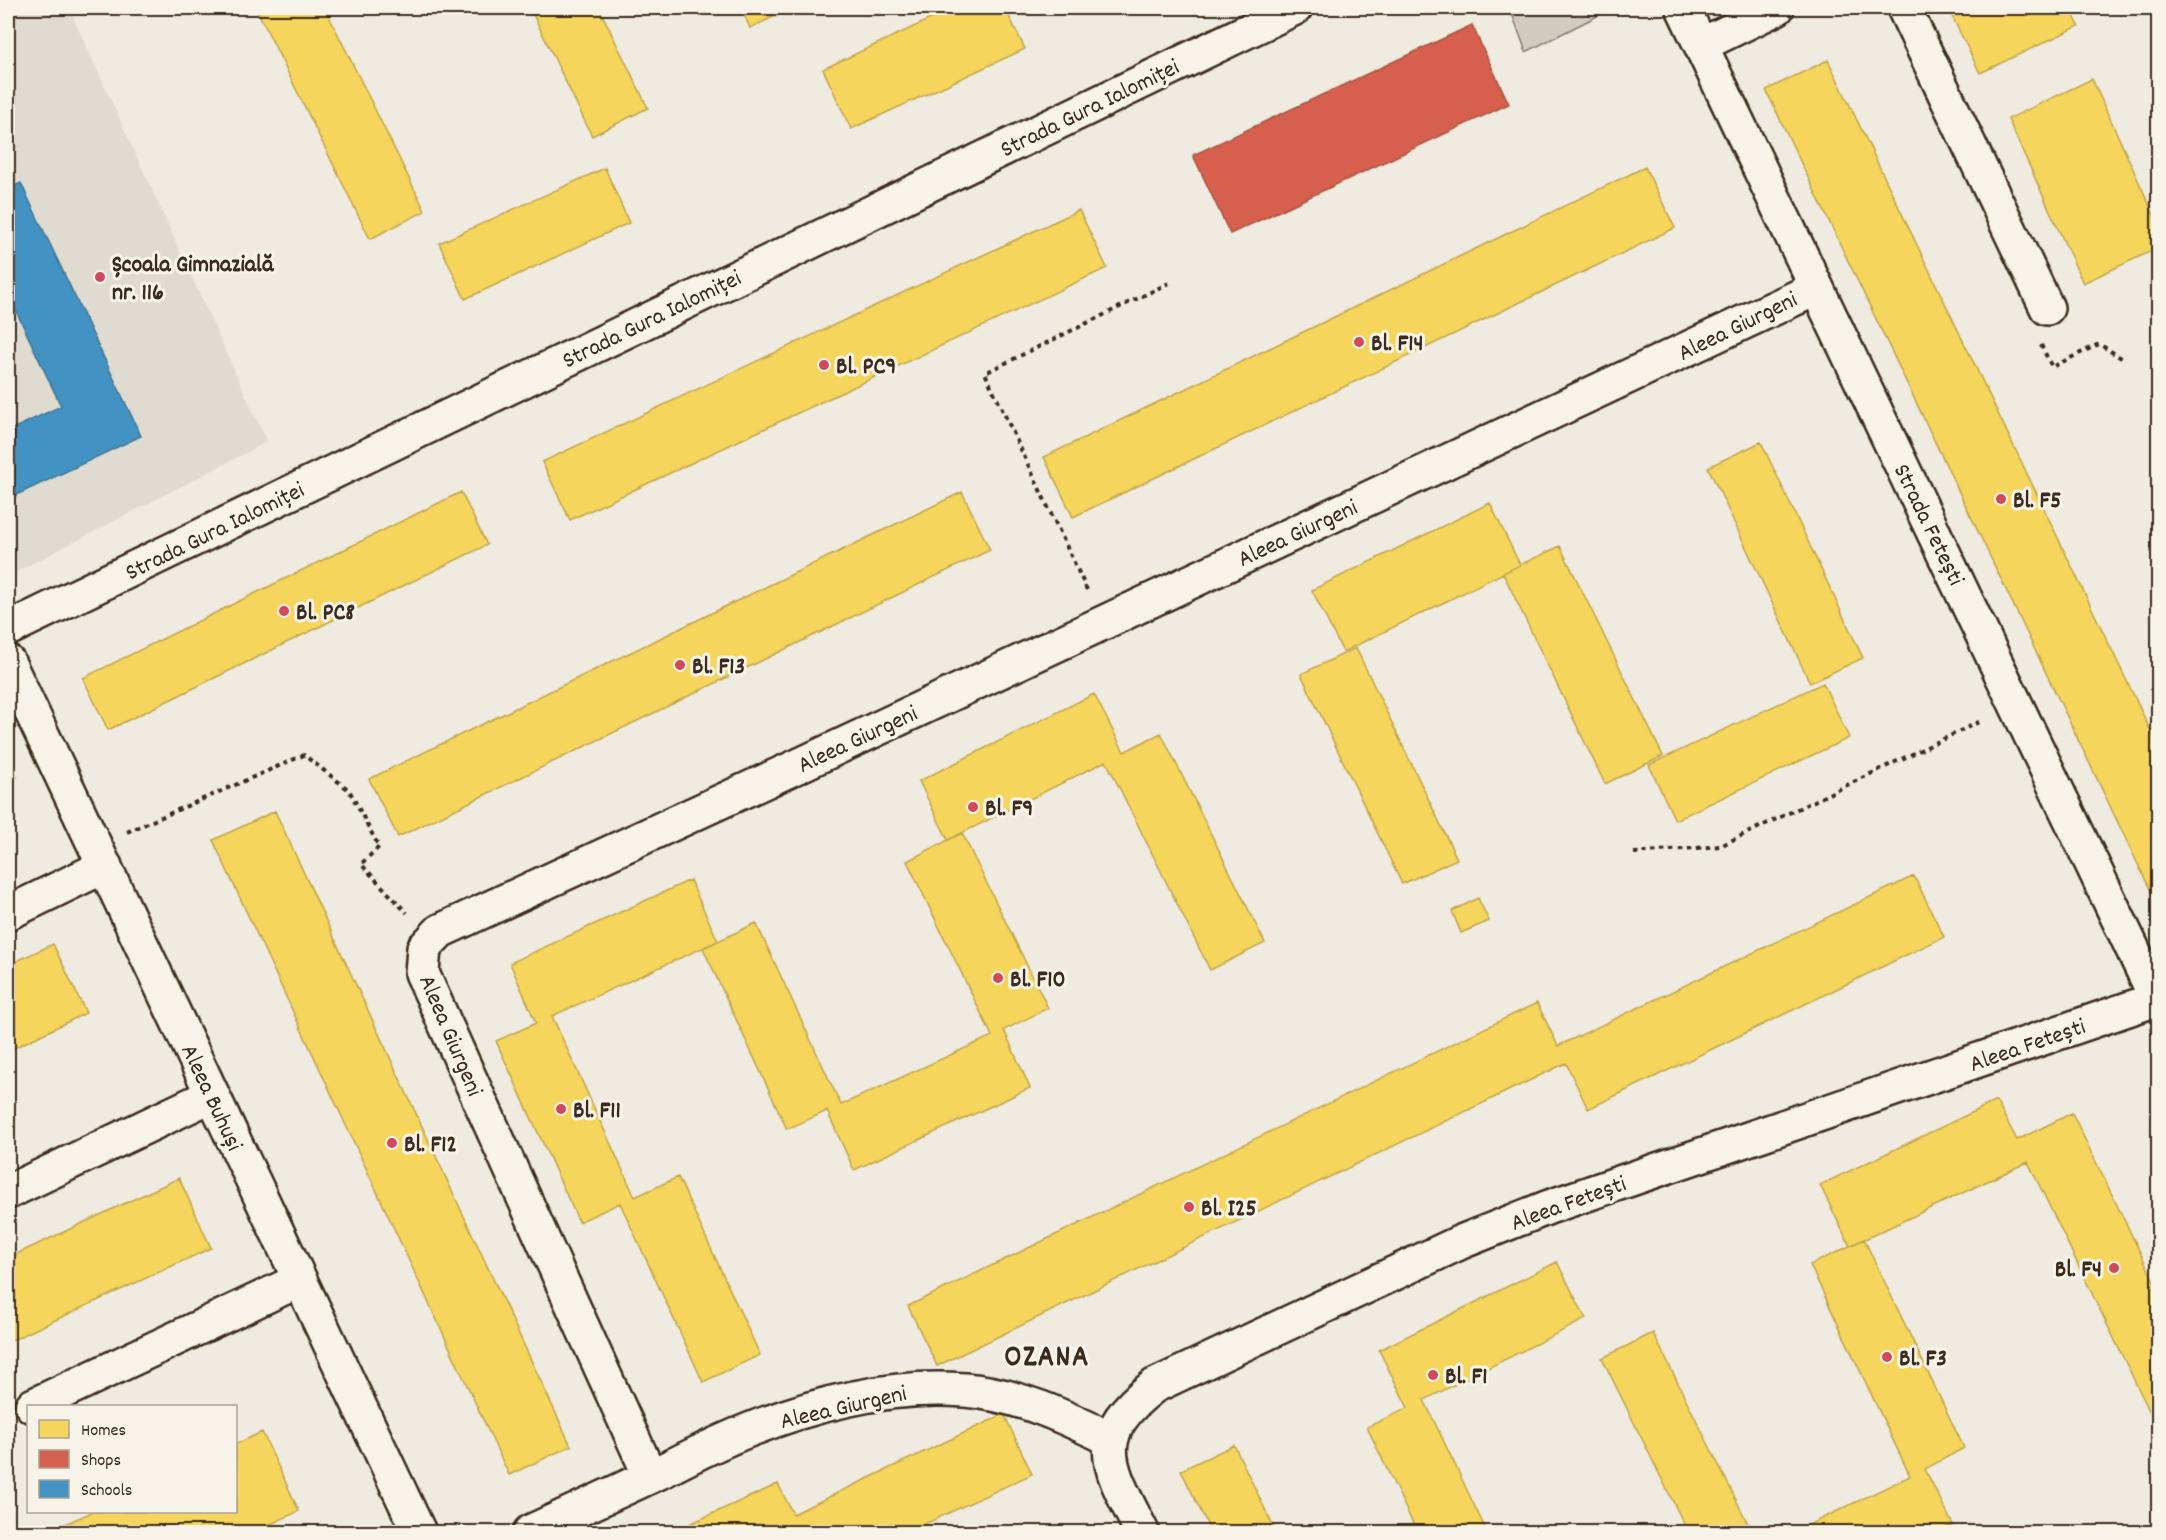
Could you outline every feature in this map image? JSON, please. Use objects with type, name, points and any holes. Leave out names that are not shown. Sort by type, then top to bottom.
[{"type":"street","name":"Strada Gura Ialomiței","points":[[8,629],[1295,8]]},
{"type":"street","name":"Strada Fetești","points":[[1683,8],[2158,1000]]},
{"type":"street","points":[[1701,45],[1777,8]]},
{"type":"street","points":[[1904,8],[2047,308]]},
{"type":"street","name":"Aleea Giurgeni","points":[[650,1476],[422,973],[424,948],[440,931],[1817,288]]},
{"type":"street","name":"Aleea Buhuși","points":[[8,662],[419,1533]]},
{"type":"street","points":[[8,913],[100,856]]},
{"type":"street","name":"Aleea Fetești","points":[[1111,1438],[1120,1418],[1135,1401],[1154,1386],[1461,1242],[1549,1207],[2158,1000]]},
{"type":"street","points":[[8,1192],[212,1095]]},
{"type":"street","points":[[34,1405],[300,1280]]},
{"type":"street","name":"Aleea Giurgeni","points":[[530,1533],[744,1432],[817,1407],[873,1394],[916,1389],[967,1390],[1016,1399],[1060,1415],[1111,1438]]},
{"type":"street","points":[[8,1418],[27,1408]]},
{"type":"street","points":[[1111,1438],[1110,1460],[1115,1478],[1142,1533]]},
{"type":"path","points":[[1103,623],[985,373],[1169,283]]},
{"type":"path","points":[[1634,852],[1720,846],[2016,705]]},
{"type":"path","points":[[100,856],[304,755],[349,790],[379,847],[362,864],[432,940]]},
{"type":"shaded area","name":"Școala Gimnazială nr. 116","points":[[8,8],[69,8],[267,442],[8,576]]},
{"type":"shaded area","points":[[1510,8],[1613,8],[1526,52]]},
{"type":"building: Homes","points":[[256,8],[325,8],[425,211],[370,239]]},
{"type":"building: Homes","points":[[530,8],[599,8],[648,108],[592,136]]},
{"type":"building: Homes","points":[[741,8],[793,8],[750,28]]},
{"type":"building: Homes","points":[[954,8],[1005,8],[1025,49],[851,129],[823,69]]},
{"type":"building: Homes","points":[[1948,8],[2070,8],[2079,26],[1980,73]]},
{"type":"building: Homes","name":"Bl. F5","points":[[1828,60],[2158,746],[2158,906],[1766,90]]},
{"type":"building: Homes","points":[[2092,79],[2158,224],[2158,248],[2083,283],[2008,119]]},
{"type":"building: Homes","name":"Bl. F14","points":[[1645,167],[1675,228],[1073,517],[1044,457]]},
{"type":"building: Homes","points":[[605,168],[629,223],[465,299],[439,243]]},
{"type":"building: Homes","name":"Bl. PC9","points":[[1079,210],[1107,268],[570,520],[542,462]]},
{"type":"building: Homes","points":[[1761,442],[1863,658],[1810,683],[1708,467]]},
{"type":"building: Homes","name":"Bl. PC8","points":[[461,492],[487,545],[108,730],[83,678]]},
{"type":"building: Homes","name":"Bl. F13","points":[[962,492],[990,550],[398,837],[369,779]]},
{"type":"building: Homes","points":[[1490,503],[1520,565],[1343,652],[1312,590]]},
{"type":"building: Homes","points":[[1560,546],[1663,756],[1605,784],[1503,573]]},
{"type":"building: Homes","points":[[1356,648],[1457,859],[1402,884],[1301,674]]},
{"type":"building: Homes","points":[[1823,683],[1849,738],[1675,820],[1649,765]]},
{"type":"building: Homes","name":"Bl. F9","points":[[1094,694],[1124,752],[1161,733],[1265,943],[1210,970],[1106,761],[948,840],[919,781]]},
{"type":"building: Homes","points":[[8,757],[17,777],[8,781]]},
{"type":"building: Homes","name":"Bl. F12","points":[[275,811],[571,1446],[509,1475],[213,840]]},
{"type":"building: Homes","name":"Bl. F10","points":[[962,833],[1048,1008],[1004,1030],[1030,1088],[854,1170],[827,1111],[787,1129],[703,948],[756,923],[841,1105],[992,1036],[907,861]]},
{"type":"building: Homes","name":"Bl. I25","points":[[1914,876],[1944,937],[1588,1109],[1566,1063],[937,1366],[908,1306],[1537,1003],[1558,1046]]},
{"type":"building: Homes","name":"Bl. F11","points":[[690,880],[718,941],[552,1016],[635,1197],[678,1177],[760,1355],[703,1382],[620,1203],[579,1222],[496,1041],[536,1023],[510,963]]},
{"type":"building: Homes","points":[[1478,898],[1489,921],[1461,933],[1452,911]]},
{"type":"building: Homes","points":[[53,944],[86,1013],[8,1051],[8,965]]},
{"type":"building: Homes","name":"Bl. F4","points":[[1996,1101],[2017,1140],[2072,1113],[2158,1289],[2158,1429],[2028,1162],[1850,1246],[1820,1185]]},
{"type":"building: Homes","points":[[179,1178],[211,1248],[8,1342],[8,1258]]},
{"type":"building: Homes","name":"Bl. F3","points":[[1864,1239],[1964,1448],[1925,1469],[1953,1525],[1937,1532],[1794,1532],[1910,1476],[1810,1265]]},
{"type":"building: Homes","name":"Bl. F1","points":[[1557,1262],[1586,1319],[1424,1400],[1487,1532],[1417,1532],[1367,1427],[1408,1408],[1379,1350]]},
{"type":"building: Homes","points":[[1653,1333],[1752,1532],[1688,1532],[1602,1358]]},
{"type":"building: Homes","points":[[1004,1414],[1032,1474],[908,1532],[672,1532],[778,1484],[793,1514]]},
{"type":"building: Homes","points":[[262,1432],[299,1511],[254,1532],[47,1532],[90,1513],[237,1513],[237,1444]]},
{"type":"building: Homes","points":[[1234,1445],[1276,1532],[1211,1532],[1181,1470]]},
{"type":"building: Shops","points":[[1472,25],[1509,104],[1230,234],[1193,155]]},
{"type":"building: Schools","points":[[21,183],[141,436],[8,499],[8,431],[61,406],[8,294],[8,189]]},
{"type":"place","name":"Școala Gimnazială nr. 116","points":[[100,277]]},
{"type":"place","name":"Bl. F14","points":[[1359,342]]},
{"type":"place","name":"Bl. PC9","points":[[824,365]]},
{"type":"place","name":"Bl. F5","points":[[2001,499]]},
{"type":"place","name":"Bl. PC8","points":[[284,611]]},
{"type":"place","name":"Bl. F13","points":[[680,665]]},
{"type":"place","name":"Bl. F9","points":[[973,807]]},
{"type":"place","name":"Bl. F10","points":[[998,978]]},
{"type":"place","name":"Bl. F11","points":[[561,1109]]},
{"type":"place","name":"Bl. F12","points":[[392,1143]]},
{"type":"place","name":"Bl. I25","points":[[1189,1207]]},
{"type":"place","name":"Bl. F4","points":[[2114,1268]]},
{"type":"place","name":"Bl. F3","points":[[1887,1357]]},
{"type":"place","name":"Bl. F1","points":[[1433,1375]]},
{"type":"district","name":"OZANA","points":[[1047,1355]]}]
